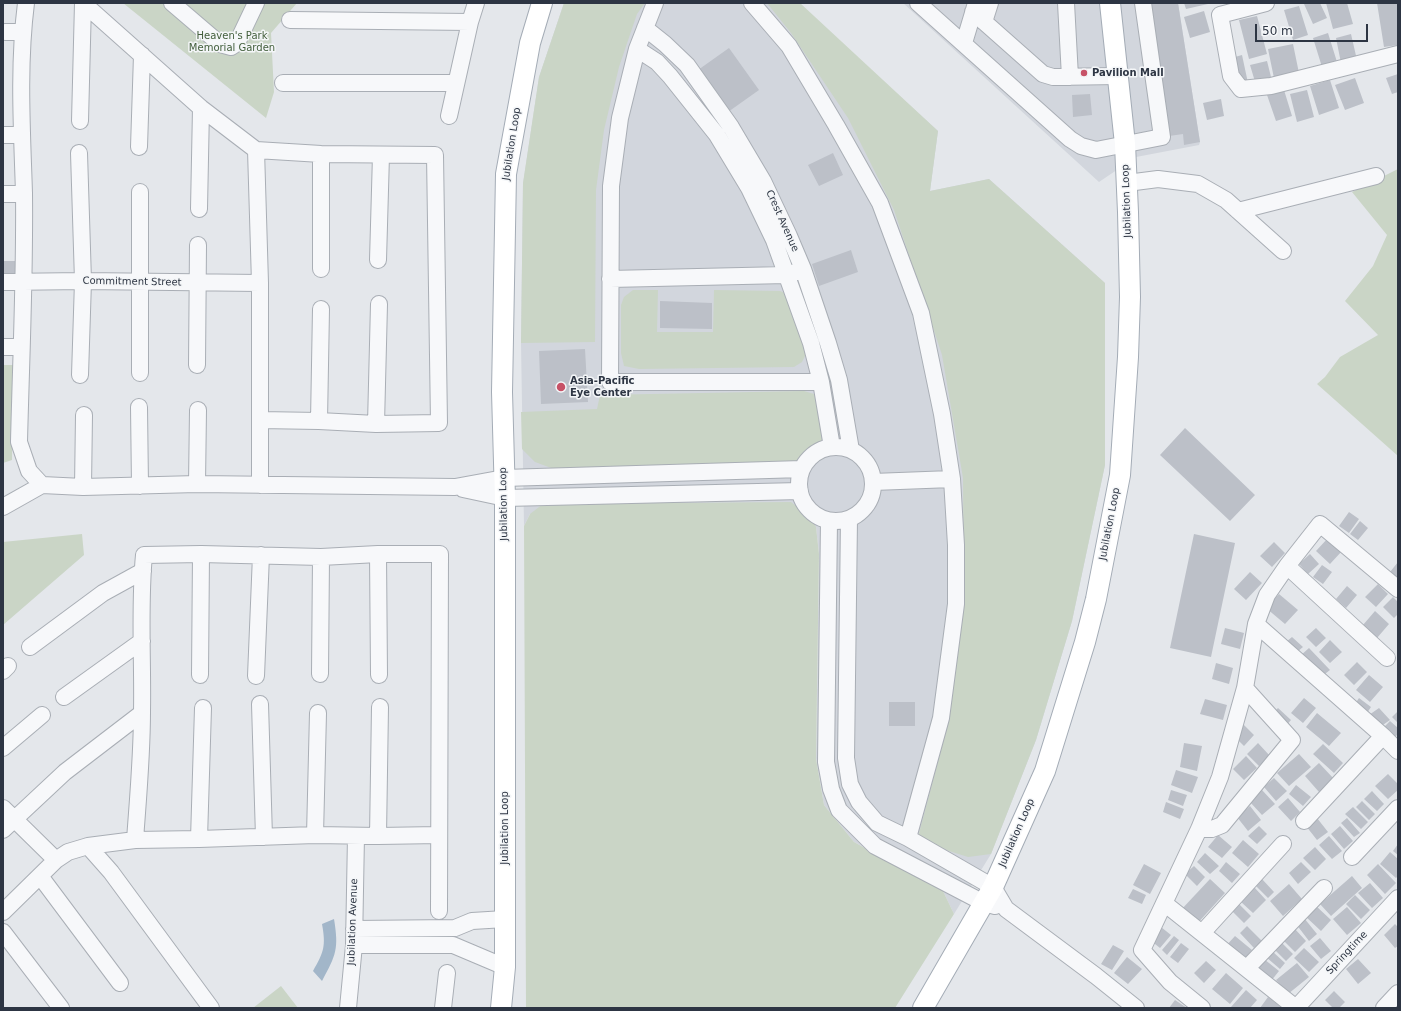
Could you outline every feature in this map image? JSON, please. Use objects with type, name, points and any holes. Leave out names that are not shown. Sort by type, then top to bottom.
[{"type":"main road","name":"Jubilation Loop","points":[[501,1008],[505,967],[505,498],[502,392],[506,174],[530,43],[542,3]]},
{"type":"main road","name":"Jubilation Loop","points":[[923,1008],[988,895],[1045,771],[1085,642],[1096,599],[1120,475],[1130,297],[1125,144],[1110,3]]},
{"type":"street","points":[[26,3],[22,32],[21,135],[24,194],[20,442],[29,471],[42,485]]},
{"type":"street","points":[[80,121],[83,3],[201,108],[256,150],[321,154],[435,155],[439,423],[376,424],[260,420]]},
{"type":"street","points":[[172,3],[220,44],[230,47],[237,43],[256,3]]},
{"type":"street","points":[[449,116],[470,22],[476,3]]},
{"type":"street","points":[[655,3],[637,49],[620,118],[611,186],[610,382],[821,382]]},
{"type":"street","points":[[752,3],[788,46],[836,125],[880,203],[921,313],[942,414],[952,479],[956,545],[956,604],[941,718],[908,838]]},
{"type":"street","points":[[918,3],[1070,139],[1081,146],[1096,150],[1162,137],[1144,3]]},
{"type":"street","points":[[964,43],[978,12],[990,3]]},
{"type":"street","points":[[1066,3],[1070,77]]},
{"type":"street","points":[[1266,3],[1220,15],[1231,76],[1241,89],[1271,86],[1398,54]]},
{"type":"street","points":[[978,12],[1043,74],[1053,77],[1117,76]]},
{"type":"street","points":[[290,20],[470,22]]},
{"type":"street","name":"Crest Avenue","points":[[645,28],[665,44],[687,65],[731,127],[763,181],[803,269],[828,342],[839,380],[851,450]]},
{"type":"street","points":[[5,32],[22,32]]},
{"type":"street","name":"Crest Avenue","points":[[637,49],[657,62],[670,76],[717,135],[749,188],[774,240],[811,343],[821,382],[832,447]]},
{"type":"street","points":[[139,147],[142,55]]},
{"type":"street","points":[[283,83],[456,83]]},
{"type":"street","points":[[199,210],[201,108]]},
{"type":"street","points":[[3,135],[21,135]]},
{"type":"street","points":[[256,150],[260,283],[260,485]]},
{"type":"street","points":[[79,153],[82,281],[80,375]]},
{"type":"street","points":[[321,154],[321,269]]},
{"type":"street","points":[[378,260],[381,154]]},
{"type":"street","points":[[1238,212],[1376,176]]},
{"type":"street","points":[[1127,184],[1158,178],[1198,184],[1226,200],[1283,251]]},
{"type":"street","points":[[140,192],[140,373]]},
{"type":"street","points":[[3,194],[24,194]]},
{"type":"street","points":[[197,365],[198,245]]},
{"type":"street","points":[[610,279],[786,275],[803,269]]},
{"type":"street","name":"Commitment Street","points":[[3,282],[82,281],[260,283]]},
{"type":"street","points":[[376,424],[379,304]]},
{"type":"street","points":[[319,421],[321,309]]},
{"type":"street","points":[[3,347],[21,346]]},
{"type":"street","points":[[139,408],[140,486]]},
{"type":"street","points":[[197,484],[198,410]]},
{"type":"street","points":[[83,487],[84,415]]},
{"type":"street","points":[[832,447],[842,447],[851,450],[860,455],[872,472],[874,482],[872,494],[868,504],[860,513],[849,519],[829,521],[818,517],[803,501],[799,479],[802,469],[810,458],[820,451],[832,447]]},
{"type":"street","points":[[3,507],[42,485],[83,487],[197,484],[455,487],[504,478],[802,469]]},
{"type":"street","points":[[874,482],[952,479]]},
{"type":"street","points":[[455,487],[505,498],[800,491]]},
{"type":"street","points":[[849,519],[846,758],[850,784],[859,802],[877,823],[908,838],[988,895],[1136,1008]]},
{"type":"street","points":[[829,521],[826,762],[831,789],[839,810],[875,846],[988,895]]},
{"type":"street","points":[[1202,1008],[1170,982],[1142,950],[1199,829],[1220,777],[1245,688],[1256,624],[1267,595],[1287,566],[1320,524],[1398,589]]},
{"type":"street","points":[[135,840],[142,713],[144,554],[261,554],[321,557],[378,554],[440,554],[439,911]]},
{"type":"street","points":[[200,675],[201,554]]},
{"type":"street","points":[[256,676],[261,554]]},
{"type":"street","points":[[378,554],[379,675]]},
{"type":"street","points":[[320,674],[321,557]]},
{"type":"street","points":[[1287,566],[1387,658]]},
{"type":"street","points":[[30,647],[103,593],[143,571]]},
{"type":"street","points":[[1256,624],[1398,751]]},
{"type":"street","points":[[64,697],[142,641]]},
{"type":"street","points":[[1199,829],[1212,829],[1222,825],[1292,740],[1245,688]]},
{"type":"street","points":[[260,704],[264,837]]},
{"type":"street","points":[[378,836],[380,707]]},
{"type":"street","points":[[199,839],[203,708]]},
{"type":"street","points":[[56,860],[7,819],[142,713]]},
{"type":"street","points":[[315,835],[318,713]]},
{"type":"street","points":[[3,748],[42,715]]},
{"type":"street","points":[[1304,821],[1383,736]]},
{"type":"street","points":[[1352,857],[1398,808]]},
{"type":"street","points":[[3,912],[56,860],[68,852],[88,846],[135,840],[315,835],[439,835]]},
{"type":"street","name":"Jubilation Avenue","points":[[348,1008],[354,945],[356,836]]},
{"type":"street","points":[[1202,933],[1283,844]]},
{"type":"street","points":[[88,846],[111,872],[211,1008]]},
{"type":"street","points":[[40,876],[120,984]]},
{"type":"street","points":[[1247,968],[1324,888]]},
{"type":"street","name":"Springtime","points":[[1296,1008],[1398,898]]},
{"type":"street","points":[[1164,903],[1296,1008]]},
{"type":"street","points":[[354,929],[455,928],[472,921],[505,918]]},
{"type":"street","points":[[453,944],[455,928]]},
{"type":"street","points":[[3,932],[61,1008]]},
{"type":"street","points":[[354,945],[453,944],[505,967]]},
{"type":"street","points":[[443,1008],[447,973]]},
{"type":"shaded area","points":[[564,3],[798,3],[938,131],[930,191],[989,179],[1105,283],[1105,465],[1072,621],[1036,740],[991,854],[954,914],[943,891],[854,842],[824,805],[816,759],[819,554],[816,527],[530,514],[524,526],[521,343],[523,184],[539,77]]},
{"type":"shaded area","name":"Pavilion Mall","points":[[903,3],[1178,3],[1200,142],[1199,145],[1136,157],[1099,182]]},
{"type":"green space","name":"Heaven's Park Memorial Garden","points":[[123,3],[297,3],[271,33],[274,92],[266,118]]},
{"type":"green space","points":[[564,3],[645,3],[637,14],[619,67],[604,130],[596,190],[595,342],[521,343],[523,183],[539,77]]},
{"type":"green space","points":[[767,3],[800,3],[938,131],[930,191],[989,179],[1105,283],[1105,465],[1072,621],[1036,740],[991,854],[968,857],[949,851],[918,837],[948,724],[964,603],[963,478],[942,355],[894,210],[848,118],[791,33]]},
{"type":"green space","points":[[1398,169],[1398,456],[1317,384],[1325,377],[1340,357],[1378,335],[1345,301],[1373,266],[1387,235],[1352,192]]},
{"type":"green space","points":[[633,290],[658,290],[657,332],[713,332],[714,290],[780,291],[790,295],[806,354],[802,362],[794,367],[639,369],[624,366],[621,353],[621,305],[624,297]]},
{"type":"green space","points":[[3,365],[13,365],[12,460],[3,463]]},
{"type":"green space","points":[[804,391],[814,394],[820,402],[822,440],[807,453],[799,465],[554,469],[535,462],[522,449],[521,412],[597,409],[600,395]]},
{"type":"green space","points":[[791,502],[808,515],[816,527],[819,554],[816,759],[824,805],[854,842],[943,891],[954,914],[895,1008],[526,1008],[524,526],[530,514],[543,504]]},
{"type":"green space","points":[[82,534],[84,555],[3,625],[3,542]]},
{"type":"green space","points":[[281,986],[298,1008],[253,1008]]},
{"type":"water","points":[[334,919],[336,938],[335,952],[322,981],[313,971],[320,959],[324,944],[322,924]]},
{"type":"building","points":[[1149,3],[1178,3],[1200,142],[1184,145],[1183,134],[1169,136]]},
{"type":"building","points":[[1184,3],[1208,3],[1208,4],[1186,9]]},
{"type":"building","points":[[1320,3],[1327,18],[1313,24],[1304,4]]},
{"type":"building","points":[[1326,3],[1347,3],[1353,24],[1333,29]]},
{"type":"building","points":[[1377,3],[1398,3],[1398,45],[1384,47]]},
{"type":"building","points":[[1299,6],[1308,35],[1293,40],[1284,10]]},
{"type":"building","points":[[1204,11],[1210,32],[1190,38],[1184,17]]},
{"type":"building","points":[[1257,16],[1267,54],[1249,59],[1239,20]]},
{"type":"building","points":[[1328,33],[1337,62],[1322,67],[1313,38]]},
{"type":"building","points":[[1351,34],[1357,60],[1341,63],[1336,38]]},
{"type":"building","points":[[1293,44],[1300,78],[1275,83],[1268,49]]},
{"type":"building","points":[[729,48],[759,90],[728,112],[698,70]]},
{"type":"building","points":[[1242,55],[1248,83],[1241,84],[1235,57]]},
{"type":"building","points":[[1267,61],[1272,81],[1256,85],[1250,65]]},
{"type":"building","points":[[1398,74],[1398,92],[1392,94],[1386,78]]},
{"type":"building","points":[[1355,78],[1364,103],[1345,110],[1335,85]]},
{"type":"building","points":[[1330,80],[1339,108],[1319,115],[1310,86]]},
{"type":"building","points":[[1284,90],[1292,116],[1276,121],[1267,95]]},
{"type":"building","points":[[1307,90],[1314,117],[1297,122],[1290,94]]},
{"type":"building","points":[[1090,94],[1092,115],[1073,117],[1072,95]]},
{"type":"building","points":[[1221,99],[1224,116],[1207,120],[1203,103]]},
{"type":"building","points":[[833,153],[843,175],[819,186],[808,165]]},
{"type":"building","points":[[851,250],[858,272],[819,286],[812,264]]},
{"type":"building","points":[[3,261],[20,261],[20,279],[3,279]]},
{"type":"building","points":[[660,301],[712,303],[712,329],[660,328]]},
{"type":"building","points":[[585,349],[588,402],[541,404],[539,351]]},
{"type":"building","points":[[1185,428],[1255,495],[1230,521],[1160,455]]},
{"type":"building","points":[[1349,512],[1359,519],[1349,533],[1339,526]]},
{"type":"building","points":[[1360,521],[1368,528],[1358,540],[1350,534]]},
{"type":"building","points":[[1194,534],[1235,543],[1211,657],[1170,648]]},
{"type":"building","points":[[1328,538],[1342,551],[1330,564],[1316,551]]},
{"type":"building","points":[[1274,542],[1285,553],[1272,567],[1260,556]]},
{"type":"building","points":[[1310,554],[1319,564],[1308,574],[1299,564]]},
{"type":"building","points":[[1398,562],[1398,579],[1390,572]]},
{"type":"building","points":[[1322,565],[1332,572],[1323,584],[1313,577]]},
{"type":"building","points":[[1250,572],[1262,583],[1246,600],[1234,589]]},
{"type":"building","points":[[1378,584],[1388,594],[1376,607],[1365,597]]},
{"type":"building","points":[[1347,586],[1357,595],[1346,608],[1336,599]]},
{"type":"building","points":[[1279,594],[1298,610],[1285,624],[1266,608]]},
{"type":"building","points":[[1393,597],[1398,602],[1398,614],[1394,618],[1383,607]]},
{"type":"building","points":[[1375,611],[1389,624],[1377,638],[1363,625]]},
{"type":"building","points":[[1225,628],[1244,633],[1240,649],[1221,644]]},
{"type":"building","points":[[1316,628],[1326,638],[1316,647],[1306,637]]},
{"type":"building","points":[[1292,637],[1303,647],[1297,652],[1286,642]]},
{"type":"building","points":[[1330,640],[1342,652],[1330,663],[1319,652]]},
{"type":"building","points":[[1309,648],[1330,670],[1321,677],[1300,656]]},
{"type":"building","points":[[1357,662],[1367,672],[1354,685],[1344,675]]},
{"type":"building","points":[[1216,663],[1233,668],[1229,684],[1212,679]]},
{"type":"building","points":[[1369,675],[1383,687],[1370,702],[1356,690]]},
{"type":"building","points":[[1304,698],[1316,708],[1303,723],[1291,713]]},
{"type":"building","points":[[1359,698],[1371,707],[1367,713],[1355,704]]},
{"type":"building","points":[[1205,699],[1227,705],[1223,720],[1200,714]]},
{"type":"building","points":[[889,702],[915,702],[915,726],[889,726]]},
{"type":"building","points":[[1278,708],[1291,720],[1285,727],[1271,715]]},
{"type":"building","points":[[1379,708],[1390,720],[1380,727],[1369,715]]},
{"type":"building","points":[[1398,711],[1398,723],[1392,717]]},
{"type":"building","points":[[1317,713],[1341,733],[1329,746],[1306,727]]},
{"type":"building","points":[[1390,721],[1398,728],[1398,734],[1395,737],[1384,727]]},
{"type":"building","points":[[1243,724],[1254,735],[1244,746],[1233,735]]},
{"type":"building","points":[[1184,743],[1202,746],[1197,771],[1180,767]]},
{"type":"building","points":[[1258,743],[1270,756],[1259,766],[1247,754]]},
{"type":"building","points":[[1323,744],[1343,763],[1334,773],[1313,754]]},
{"type":"building","points":[[1299,754],[1311,767],[1289,786],[1277,773]]},
{"type":"building","points":[[1246,756],[1257,768],[1244,780],[1233,769]]},
{"type":"building","points":[[1319,763],[1334,779],[1319,792],[1305,776]]},
{"type":"building","points":[[1176,770],[1198,777],[1192,793],[1171,785]]},
{"type":"building","points":[[1388,774],[1398,784],[1398,790],[1388,799],[1375,786]]},
{"type":"building","points":[[1274,778],[1287,791],[1276,801],[1264,787]]},
{"type":"building","points":[[1296,785],[1311,797],[1303,806],[1289,794]]},
{"type":"building","points":[[1171,790],[1187,795],[1183,806],[1168,800]]},
{"type":"building","points":[[1262,790],[1275,804],[1262,815],[1249,801]]},
{"type":"building","points":[[1372,791],[1384,804],[1377,811],[1364,799]]},
{"type":"building","points":[[1288,798],[1300,812],[1291,821],[1278,807]]},
{"type":"building","points":[[1362,801],[1375,814],[1369,820],[1356,807]]},
{"type":"building","points":[[1166,802],[1184,809],[1180,819],[1163,812]]},
{"type":"building","points":[[1250,806],[1261,820],[1248,831],[1237,817]]},
{"type":"building","points":[[1353,807],[1368,822],[1361,829],[1345,814]]},
{"type":"building","points":[[1317,818],[1328,832],[1317,840],[1306,826]]},
{"type":"building","points":[[1347,818],[1360,833],[1354,837],[1341,823]]},
{"type":"building","points":[[1259,826],[1267,834],[1257,844],[1248,836]]},
{"type":"building","points":[[1340,826],[1353,841],[1344,849],[1331,834]]},
{"type":"building","points":[[1218,835],[1232,847],[1222,858],[1208,847]]},
{"type":"building","points":[[1329,836],[1342,851],[1332,859],[1319,845]]},
{"type":"building","points":[[1243,840],[1259,854],[1248,867],[1232,853]]},
{"type":"building","points":[[1398,844],[1398,855],[1393,851]]},
{"type":"building","points":[[1315,847],[1326,859],[1315,870],[1303,858]]},
{"type":"building","points":[[1390,852],[1398,859],[1398,876],[1396,878],[1380,864]]},
{"type":"building","points":[[1205,853],[1219,866],[1210,874],[1197,862]]},
{"type":"building","points":[[1226,862],[1240,874],[1232,883],[1219,871]]},
{"type":"building","points":[[1301,862],[1311,872],[1298,884],[1289,873]]},
{"type":"building","points":[[1144,864],[1161,873],[1150,894],[1133,885]]},
{"type":"building","points":[[1378,864],[1396,883],[1385,894],[1367,875]]},
{"type":"building","points":[[1194,866],[1205,877],[1197,886],[1185,874]]},
{"type":"building","points":[[1352,876],[1362,888],[1331,916],[1320,904]]},
{"type":"building","points":[[1210,879],[1225,893],[1196,925],[1180,911]]},
{"type":"building","points":[[1262,879],[1274,892],[1268,898],[1256,886]]},
{"type":"building","points":[[1370,883],[1383,898],[1372,908],[1358,893]]},
{"type":"building","points":[[1289,884],[1302,899],[1283,916],[1270,901]]},
{"type":"building","points":[[1254,887],[1266,900],[1253,913],[1240,901]]},
{"type":"building","points":[[1133,889],[1146,895],[1142,904],[1128,898]]},
{"type":"building","points":[[1355,895],[1370,910],[1361,919],[1346,904]]},
{"type":"building","points":[[1237,902],[1251,916],[1244,923],[1230,909]]},
{"type":"building","points":[[1315,905],[1331,920],[1321,931],[1305,916]]},
{"type":"building","points":[[1347,907],[1361,923],[1347,935],[1333,919]]},
{"type":"building","points":[[1304,918],[1317,934],[1309,941],[1296,924]]},
{"type":"building","points":[[1395,924],[1398,927],[1398,946],[1395,948],[1384,935]]},
{"type":"building","points":[[1247,926],[1262,941],[1254,948],[1240,933]]},
{"type":"building","points":[[1161,927],[1171,935],[1160,948],[1150,940]]},
{"type":"building","points":[[1295,929],[1306,941],[1295,952],[1283,940]]},
{"type":"building","points":[[1174,936],[1179,940],[1167,955],[1162,950]]},
{"type":"building","points":[[1235,936],[1252,950],[1241,963],[1224,948]]},
{"type":"building","points":[[1320,938],[1331,951],[1321,959],[1310,946]]},
{"type":"building","points":[[1281,942],[1293,954],[1286,961],[1274,949]]},
{"type":"building","points":[[1181,943],[1189,949],[1178,963],[1170,957]]},
{"type":"building","points":[[1113,945],[1124,951],[1112,970],[1101,964]]},
{"type":"building","points":[[1304,948],[1319,962],[1309,972],[1294,958]]},
{"type":"building","points":[[1272,951],[1285,963],[1280,969],[1266,957]]},
{"type":"building","points":[[1127,957],[1142,969],[1128,984],[1114,973]]},
{"type":"building","points":[[1264,959],[1279,971],[1271,981],[1256,969]]},
{"type":"building","points":[[1358,959],[1371,973],[1358,984],[1346,969]]},
{"type":"building","points":[[1206,961],[1216,970],[1204,983],[1194,973]]},
{"type":"building","points":[[1297,963],[1309,977],[1288,994],[1276,980]]},
{"type":"building","points":[[1226,973],[1243,988],[1230,1004],[1212,989]]},
{"type":"building","points":[[1246,990],[1257,1000],[1250,1008],[1232,1008],[1231,1007]]},
{"type":"building","points":[[1334,991],[1345,1002],[1339,1008],[1333,1008],[1325,1000]]},
{"type":"building","points":[[1268,997],[1282,1008],[1260,1008]]},
{"type":"building","points":[[1175,1000],[1187,1008],[1169,1008]]},
{"type":"place","name":"Pavilion Mall","points":[[1084,73]]},
{"type":"place","name":"Asia-Pacific Eye Center","points":[[561,387]]}]
